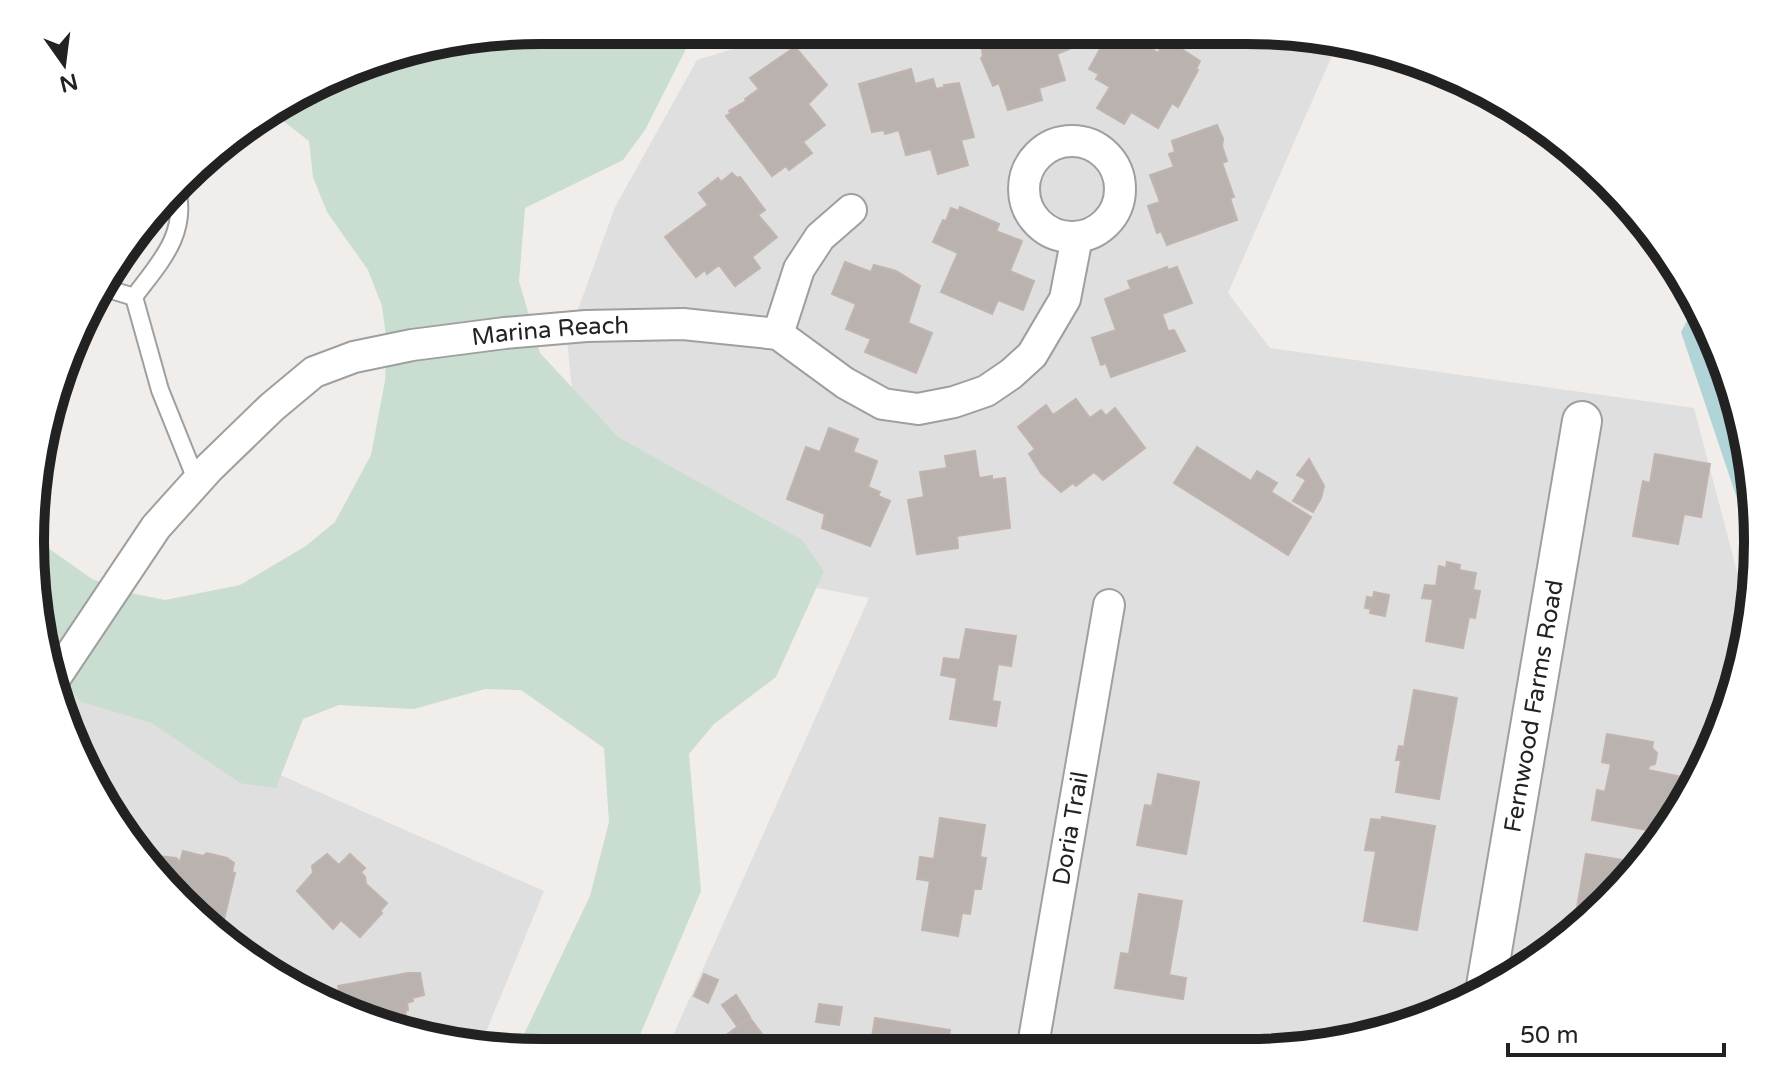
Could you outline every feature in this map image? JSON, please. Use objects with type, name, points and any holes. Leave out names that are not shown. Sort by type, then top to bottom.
[{"type":"street","points":[[851,210],[820,237],[799,269],[778,334],[845,383],[883,404],[918,409],[954,402],[986,391],[1032,355],[1065,299],[1077,237]]},
{"type":"street","name":"Marina Reach","points":[[61,669],[156,527],[272,407],[314,372],[354,357],[427,343],[586,326],[683,324],[778,334]]},
{"type":"street","name":"Fernwood Farms Road","points":[[1488,976],[1582,421]]},
{"type":"street","name":"Doria Trail","points":[[1034,1039],[1109,605]]},
{"type":"lane","points":[[134,297],[174,243],[179,201]]},
{"type":"lane","points":[[113,290],[134,297]]},
{"type":"lane","points":[[134,297],[160,390],[197,482]]},
{"type":"shaded area","points":[[749,44],[1246,44],[1334,52],[1228,293],[1270,348],[1694,408],[1742,589],[1740,606],[1718,701],[1693,762],[1660,818],[1621,870],[1575,916],[1549,936],[1467,988],[1406,1013],[1311,1035],[1246,1039],[671,1039],[869,598],[675,560],[573,400],[567,340],[615,207],[697,60]]},
{"type":"shaded area","points":[[52,628],[157,721],[544,891],[484,1036],[382,1013],[321,988],[265,955],[213,916],[167,870],[147,844],[95,762],[70,701]]},
{"type":"green space","points":[[688,44],[645,130],[623,160],[525,208],[519,281],[540,353],[618,437],[802,540],[824,571],[776,677],[714,724],[689,754],[701,891],[638,1039],[522,1038],[590,896],[609,822],[604,748],[521,690],[485,689],[414,709],[339,705],[303,719],[276,788],[240,783],[152,723],[82,702],[66,686],[48,606],[44,545],[92,579],[126,592],[165,600],[240,585],[306,546],[335,522],[371,455],[385,381],[387,344],[382,306],[368,270],[327,212],[313,177],[309,141],[280,119],[321,95],[413,61],[509,45]]},
{"type":"water","points":[[1690,315],[1718,382],[1734,444],[1743,517],[1681,332]]},
{"type":"building","points":[[981,44],[1081,44],[1057,54],[1065,80],[1039,88],[1042,100],[1008,110],[999,83],[993,86]]},
{"type":"building","points":[[1103,44],[1144,44],[1158,53],[1163,44],[1174,44],[1200,61],[1178,107],[1172,103],[1158,128],[1131,112],[1124,124],[1097,108],[1110,87],[1096,79],[1099,74],[1089,69]]},
{"type":"building","points":[[795,47],[827,85],[808,104],[825,125],[803,142],[812,153],[789,170],[786,166],[772,176],[726,116],[759,89],[750,78]]},
{"type":"building","points":[[911,69],[915,84],[933,79],[936,89],[959,83],[974,137],[961,140],[968,165],[938,174],[931,149],[906,155],[899,130],[885,134],[884,130],[872,132],[859,84]]},
{"type":"building","points":[[1217,125],[1223,139],[1227,161],[1222,163],[1234,197],[1230,198],[1237,220],[1167,245],[1161,231],[1157,233],[1148,206],[1160,202],[1150,175],[1174,167],[1169,154],[1175,152],[1172,141]]},
{"type":"building","points":[[732,173],[740,177],[765,210],[758,215],[777,237],[752,257],[760,268],[735,286],[719,265],[707,274],[705,270],[696,277],[665,237],[708,205],[699,193],[718,178],[721,182]]},
{"type":"building","points":[[960,207],[999,224],[996,231],[1022,241],[1010,271],[1034,281],[1023,310],[998,300],[992,314],[941,292],[958,253],[933,242],[951,208],[959,211]]},
{"type":"building","points":[[845,262],[871,272],[874,265],[896,271],[920,286],[908,323],[932,333],[916,373],[865,352],[871,339],[846,329],[856,304],[832,294]]},
{"type":"building","points":[[1167,267],[1168,270],[1177,267],[1192,303],[1162,314],[1168,331],[1174,330],[1185,351],[1111,377],[1106,363],[1101,365],[1092,338],[1116,330],[1105,299],[1131,289],[1128,281]]},
{"type":"building","points":[[1076,399],[1090,418],[1101,410],[1106,416],[1115,408],[1145,448],[1103,480],[1094,472],[1076,486],[1073,483],[1061,492],[1041,473],[1029,454],[1035,449],[1018,427],[1046,405],[1053,415]]},
{"type":"building","points":[[829,428],[858,439],[853,452],[877,461],[868,487],[890,501],[870,546],[822,528],[825,514],[787,499],[806,447],[820,452]]},
{"type":"building","points":[[1197,447],[1251,481],[1257,471],[1277,483],[1271,492],[1311,517],[1288,555],[1174,483]]},
{"type":"building","points":[[975,451],[979,478],[1005,478],[1010,528],[957,536],[958,548],[917,554],[908,500],[924,497],[920,472],[947,468],[945,456]]},
{"type":"building","points":[[1655,454],[1710,464],[1701,517],[1684,514],[1678,544],[1633,536],[1643,481],[1650,483]]},
{"type":"building","points":[[1309,459],[1324,486],[1313,512],[1293,501],[1306,480],[1297,475]]},
{"type":"building","points":[[1447,562],[1460,565],[1459,570],[1476,573],[1473,590],[1480,591],[1475,618],[1469,617],[1463,648],[1426,641],[1433,599],[1422,598],[1425,585],[1436,586],[1439,566],[1446,568]]},
{"type":"building","points":[[1374,592],[1389,595],[1385,616],[1370,613],[1371,609],[1365,608],[1367,597],[1373,598]]},
{"type":"building","points":[[966,629],[1016,636],[1011,666],[998,664],[992,701],[1000,702],[996,726],[950,719],[957,678],[941,675],[944,658],[960,660]]},
{"type":"building","points":[[1414,690],[1457,698],[1439,799],[1396,792],[1401,760],[1396,760],[1399,746],[1404,747]]},
{"type":"building","points":[[1607,734],[1653,742],[1652,748],[1657,753],[1655,764],[1648,770],[1684,777],[1671,800],[1665,799],[1662,814],[1651,831],[1592,820],[1597,790],[1605,792],[1611,764],[1602,762]]},
{"type":"building","points":[[1158,774],[1199,782],[1186,854],[1137,845],[1145,805],[1152,806]]},
{"type":"building","points":[[1382,817],[1435,826],[1417,930],[1364,921],[1376,851],[1365,850],[1371,819],[1381,820]]},
{"type":"building","points":[[940,818],[985,825],[980,857],[986,858],[981,889],[974,889],[970,914],[962,913],[958,936],[922,930],[930,881],[917,879],[920,857],[934,859]]},
{"type":"building","points":[[183,851],[203,856],[207,853],[234,863],[232,872],[235,873],[223,924],[158,859],[159,856],[176,858],[180,862]]},
{"type":"building","points":[[327,854],[339,865],[350,854],[365,868],[361,872],[366,884],[387,903],[360,937],[341,920],[333,929],[297,891],[313,873],[312,866]]},
{"type":"building","points":[[1586,854],[1628,861],[1621,870],[1576,915]]},
{"type":"building","points":[[1139,894],[1182,901],[1169,975],[1186,978],[1183,999],[1115,988],[1121,953],[1129,954]]},
{"type":"building","points":[[420,973],[424,995],[407,1003],[407,1020],[340,996],[338,986]]},
{"type":"building","points":[[704,974],[718,980],[708,1003],[694,996]]},
{"type":"building","points":[[736,995],[750,1017],[737,1026],[722,1005]]},
{"type":"building","points":[[819,1004],[842,1007],[839,1025],[816,1022]]},
{"type":"building","points":[[750,1018],[766,1039],[721,1039]]},
{"type":"building","points":[[875,1018],[950,1030],[949,1039],[872,1039]]}]
